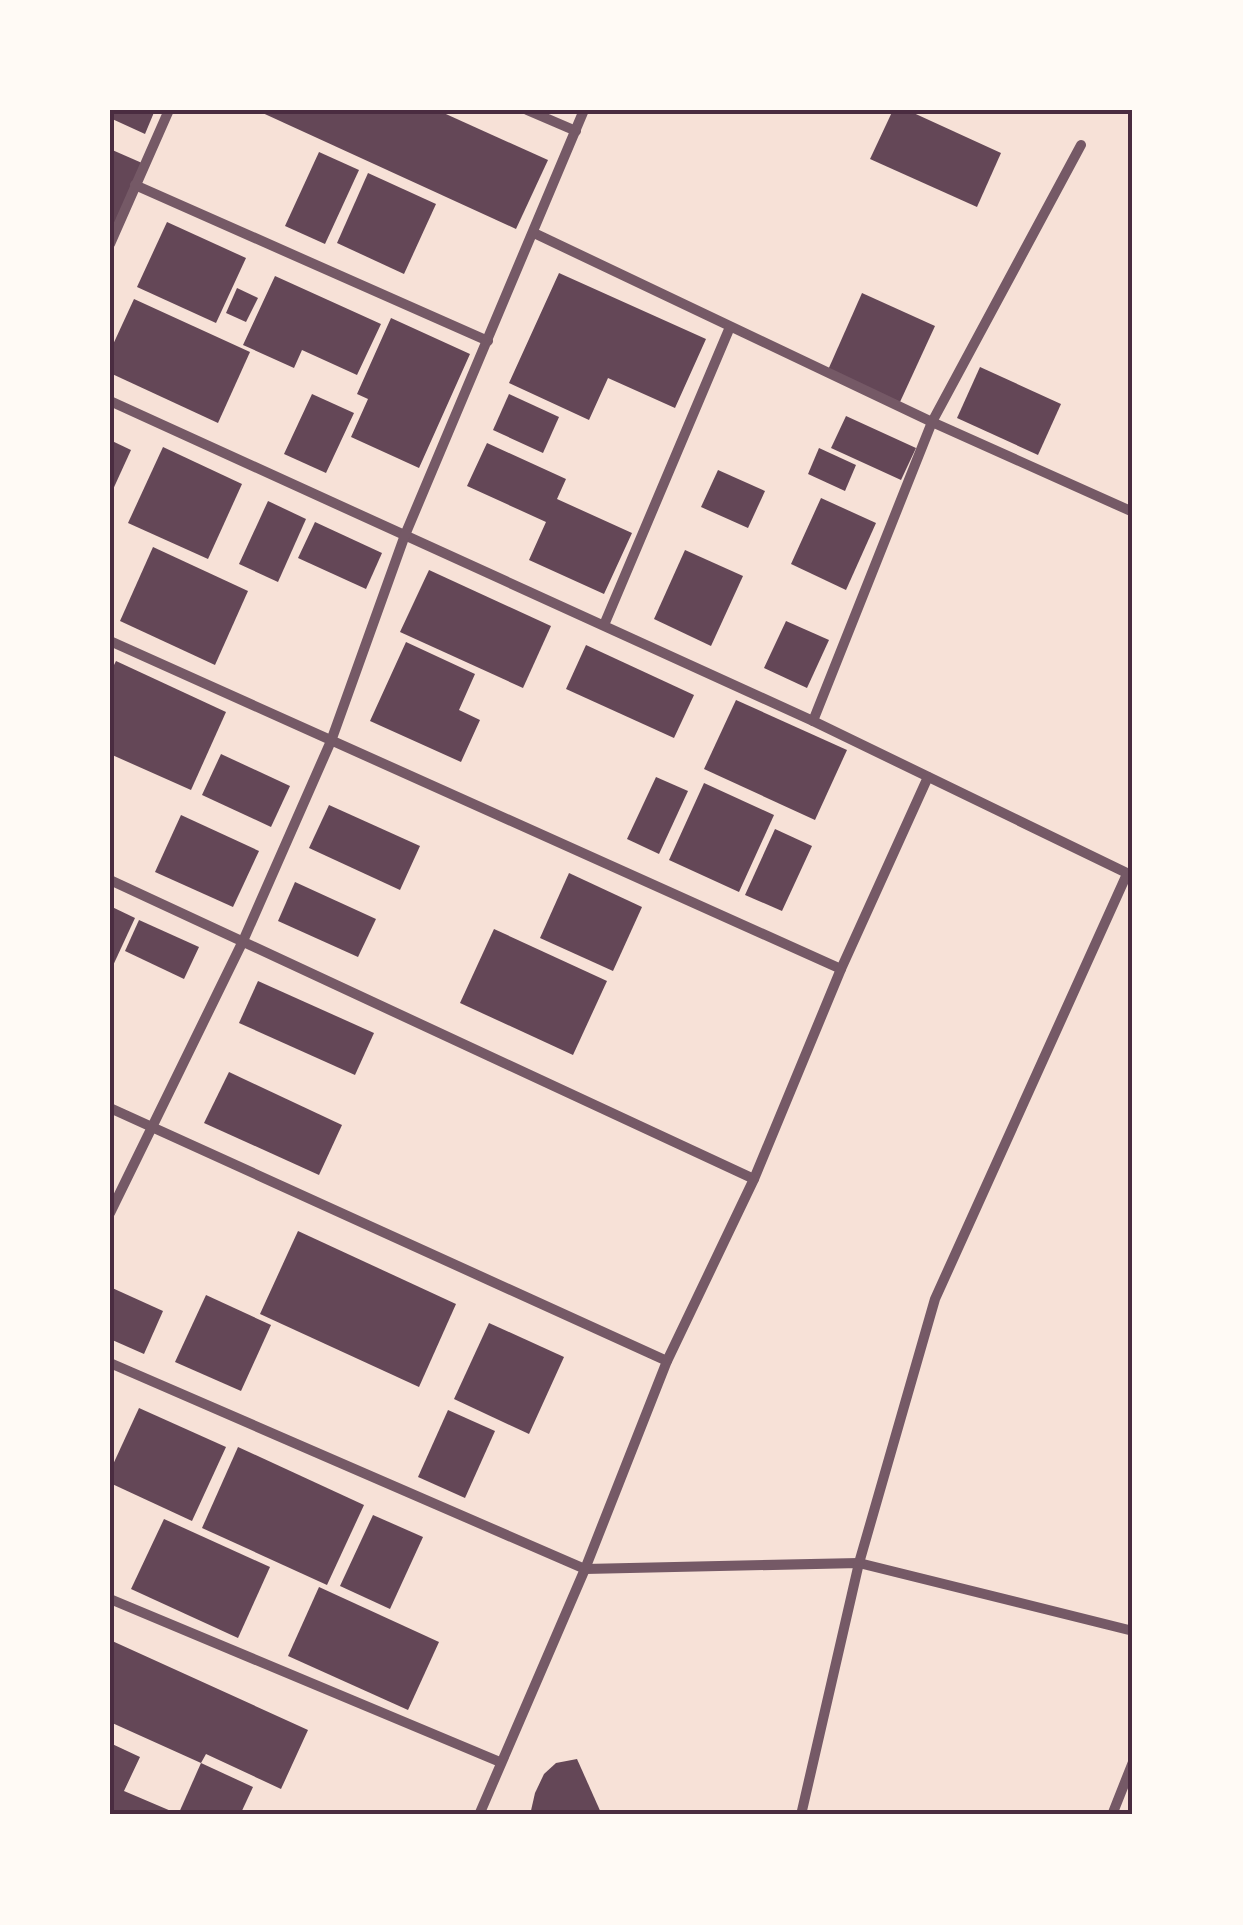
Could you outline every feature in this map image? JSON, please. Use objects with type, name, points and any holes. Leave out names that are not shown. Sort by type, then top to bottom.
[{"type":"street","points":[[110,244],[169,110]]},
{"type":"street","points":[[527,110],[576,132]]},
{"type":"street","points":[[110,1213],[244,941],[331,741],[405,535],[584,110]]},
{"type":"street","points":[[813,721],[932,422],[1081,145]]},
{"type":"street","points":[[135,184],[488,341]]},
{"type":"street","points":[[534,233],[730,328],[1133,512]]},
{"type":"street","points":[[604,626],[730,328]]},
{"type":"street","points":[[110,401],[813,721],[1130,875],[934,1298],[858,1563],[801,1815]]},
{"type":"street","points":[[110,641],[841,970]]},
{"type":"street","points":[[479,1815],[585,1569],[667,1361],[754,1179],[928,776]]},
{"type":"street","points":[[110,880],[754,1179]]},
{"type":"street","points":[[110,1108],[667,1361]]},
{"type":"street","points":[[110,1363],[585,1569],[858,1563],[1133,1631]]},
{"type":"street","points":[[110,1599],[500,1762]]},
{"type":"street","points":[[1112,1815],[1133,1762]]},
{"type":"building","points":[[110,110],[155,110],[145,134],[110,118]]},
{"type":"building","points":[[256,110],[437,110],[548,160],[516,229]]},
{"type":"building","points":[[893,110],[907,110],[1001,153],[977,207],[870,159]]},
{"type":"building","points":[[110,149],[142,163],[110,233]]},
{"type":"building","points":[[319,152],[359,170],[325,244],[285,226]]},
{"type":"building","points":[[368,173],[436,204],[404,274],[337,243]]},
{"type":"building","points":[[167,222],[246,258],[216,323],[137,287]]},
{"type":"building","points":[[559,273],[706,339],[675,408],[608,378],[589,420],[509,383]]},
{"type":"building","points":[[275,276],[381,324],[357,375],[302,350],[294,368],[243,345]]},
{"type":"building","points":[[237,288],[258,298],[246,322],[226,313]]},
{"type":"building","points":[[862,293],[935,326],[900,402],[828,370]]},
{"type":"building","points":[[134,299],[250,352],[218,423],[110,373],[110,351]]},
{"type":"building","points":[[391,318],[470,354],[419,468],[351,437],[368,399],[357,394]]},
{"type":"building","points":[[980,367],[1061,404],[1038,455],[957,418]]},
{"type":"building","points":[[312,394],[354,413],[326,473],[284,454]]},
{"type":"building","points":[[509,394],[559,417],[543,453],[493,430]]},
{"type":"building","points":[[846,416],[916,448],[901,480],[831,448]]},
{"type":"building","points":[[110,440],[131,450],[110,496]]},
{"type":"building","points":[[487,443],[566,479],[557,499],[632,533],[604,594],[529,560],[546,522],[467,486]]},
{"type":"building","points":[[163,447],[242,484],[208,559],[128,523]]},
{"type":"building","points":[[819,448],[856,465],[845,491],[808,474]]},
{"type":"building","points":[[718,470],[765,491],[748,528],[701,507]]},
{"type":"building","points":[[821,498],[876,523],[846,590],[791,564]]},
{"type":"building","points":[[268,501],[306,519],[278,582],[239,564]]},
{"type":"building","points":[[315,522],[382,553],[366,589],[298,558]]},
{"type":"building","points":[[153,547],[248,591],[215,665],[120,621]]},
{"type":"building","points":[[685,550],[743,576],[711,646],[654,619]]},
{"type":"building","points":[[429,570],[551,626],[523,688],[400,632]]},
{"type":"building","points":[[786,621],[829,640],[807,688],[764,668]]},
{"type":"building","points":[[406,642],[475,674],[459,710],[480,720],[461,762],[370,721]]},
{"type":"building","points":[[586,645],[694,695],[674,738],[566,689]]},
{"type":"building","points":[[116,661],[226,712],[191,790],[110,754],[110,673]]},
{"type":"building","points":[[736,700],[847,750],[815,820],[704,769]]},
{"type":"building","points":[[221,754],[290,786],[271,827],[202,795]]},
{"type":"building","points":[[656,777],[688,791],[659,854],[627,839]]},
{"type":"building","points":[[704,783],[774,815],[739,892],[669,860]]},
{"type":"building","points":[[329,805],[420,846],[400,890],[309,848]]},
{"type":"building","points":[[181,815],[259,851],[233,907],[155,872]]},
{"type":"building","points":[[775,829],[812,846],[782,911],[745,895]]},
{"type":"building","points":[[569,873],[642,907],[613,971],[540,938]]},
{"type":"building","points":[[295,882],[376,919],[358,957],[278,921]]},
{"type":"building","points":[[110,906],[135,918],[110,972]]},
{"type":"building","points":[[139,920],[199,947],[184,979],[125,951]]},
{"type":"building","points":[[494,929],[607,981],[573,1055],[460,1003]]},
{"type":"building","points":[[258,981],[374,1033],[355,1075],[239,1023]]},
{"type":"building","points":[[229,1072],[342,1125],[319,1175],[204,1123]]},
{"type":"building","points":[[298,1231],[456,1304],[419,1387],[260,1314]]},
{"type":"building","points":[[110,1287],[163,1311],[144,1354],[110,1339]]},
{"type":"building","points":[[206,1295],[271,1325],[241,1391],[175,1362]]},
{"type":"building","points":[[489,1323],[564,1357],[529,1434],[454,1399]]},
{"type":"building","points":[[139,1408],[226,1447],[192,1521],[110,1483],[110,1471]]},
{"type":"building","points":[[448,1410],[495,1431],[465,1498],[418,1477]]},
{"type":"building","points":[[238,1447],[364,1505],[327,1585],[202,1528]]},
{"type":"building","points":[[373,1515],[423,1537],[390,1609],[340,1586]]},
{"type":"building","points":[[164,1519],[270,1567],[238,1638],[131,1589]]},
{"type":"building","points":[[319,1587],[439,1642],[408,1710],[288,1656]]},
{"type":"building","points":[[110,1640],[308,1730],[281,1789],[206,1754],[201,1763],[110,1722]]},
{"type":"building","points":[[110,1743],[140,1757],[124,1791],[171,1811],[169,1815],[110,1815]]},
{"type":"building","points":[[577,1759],[602,1815],[530,1815],[544,1774],[556,1763]]},
{"type":"building","points":[[201,1763],[253,1787],[240,1815],[178,1815]]}]
